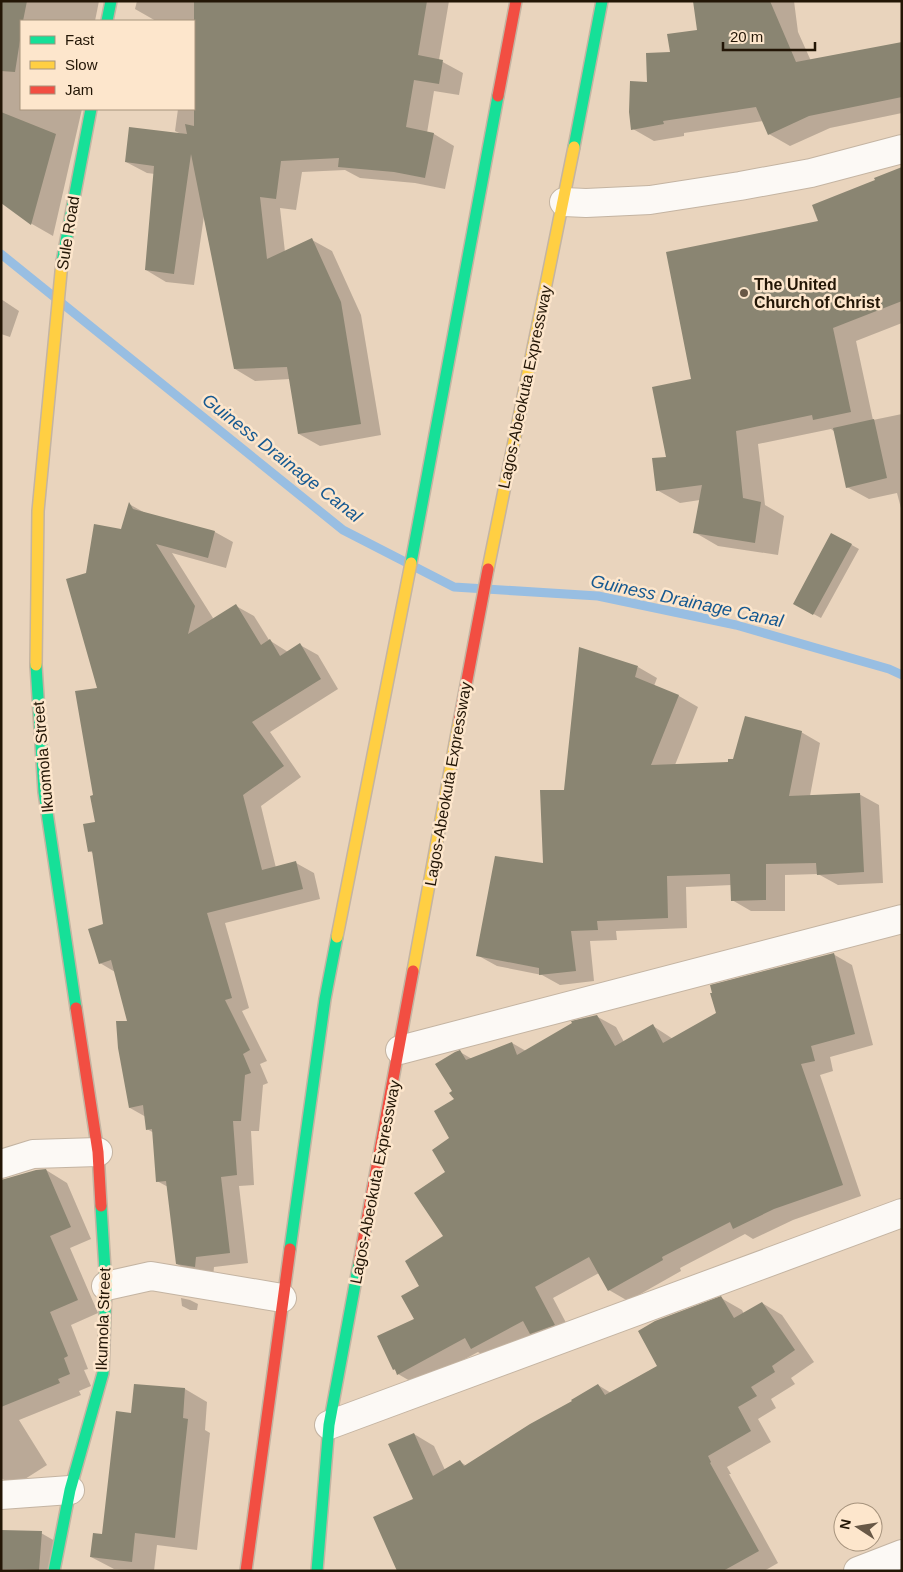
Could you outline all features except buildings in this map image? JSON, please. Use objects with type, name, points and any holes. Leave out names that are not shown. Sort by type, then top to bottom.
[{"type":"main road","points":[[107,20],[111,1]]},
{"type":"main road","points":[[246,1571],[282,1298],[325,998],[398,635],[516,1]]},
{"type":"main road","name":"Lagos-Abeokuta Expressway","points":[[317,1571],[329,1425],[495,529],[564,202],[602,1]]},
{"type":"main road","name":"Sule Road","points":[[54,359],[63,252],[90,110]]},
{"type":"main road","name":"Ikuomola Street","points":[[54,359],[38,511],[35,655],[44,792],[98,1152]]},
{"type":"main road","name":"Ikumola Street","points":[[54,1571],[70,1490],[102,1373],[106,1286],[98,1152]]},
{"type":"street","points":[[564,202],[586,203],[650,200],[811,173],[902,149]]},
{"type":"street","points":[[400,1050],[902,919]]},
{"type":"street","points":[[1,1164],[33,1154],[98,1152]]},
{"type":"street","points":[[329,1425],[902,1213]]},
{"type":"street","points":[[106,1286],[151,1276],[282,1298]]},
{"type":"street","points":[[1,1495],[70,1490]]},
{"type":"street","points":[[858,1571],[902,1554]]},
{"type":"waterway","name":"Guiness Drainage Canal","points":[[1,254],[343,530],[454,587],[598,596],[736,625],[889,669],[902,675]]},
{"type":"traffic: fast","points":[[107,20],[111,1]]},
{"type":"traffic: fast","points":[[574,147],[602,1]]},
{"type":"traffic: fast","points":[[411,563],[498,96]]},
{"type":"traffic: fast","points":[[62,262],[91,110]]},
{"type":"traffic: fast","points":[[36,665],[44,792],[76,1008]]},
{"type":"traffic: fast","points":[[290,1249],[325,999],[337,937]]},
{"type":"traffic: fast","points":[[54,1571],[70,1490],[103,1373],[106,1286],[101,1206]]},
{"type":"traffic: fast","points":[[317,1571],[329,1425],[359,1263]]},
{"type":"traffic: slow","points":[[488,569],[574,147]]},
{"type":"traffic: slow","points":[[36,665],[38,511],[62,262]]},
{"type":"traffic: slow","points":[[337,937],[411,563]]},
{"type":"traffic: slow","points":[[413,971],[459,722]]},
{"type":"traffic: jam","points":[[498,96],[516,1]]},
{"type":"traffic: jam","points":[[459,722],[488,569]]},
{"type":"traffic: jam","points":[[359,1263],[413,971]]},
{"type":"traffic: jam","points":[[76,1008],[98,1152],[101,1206]]},
{"type":"traffic: jam","points":[[246,1571],[290,1249]]},
{"type":"place","name":"The United Church of Christ","points":[[744,293]]}]
